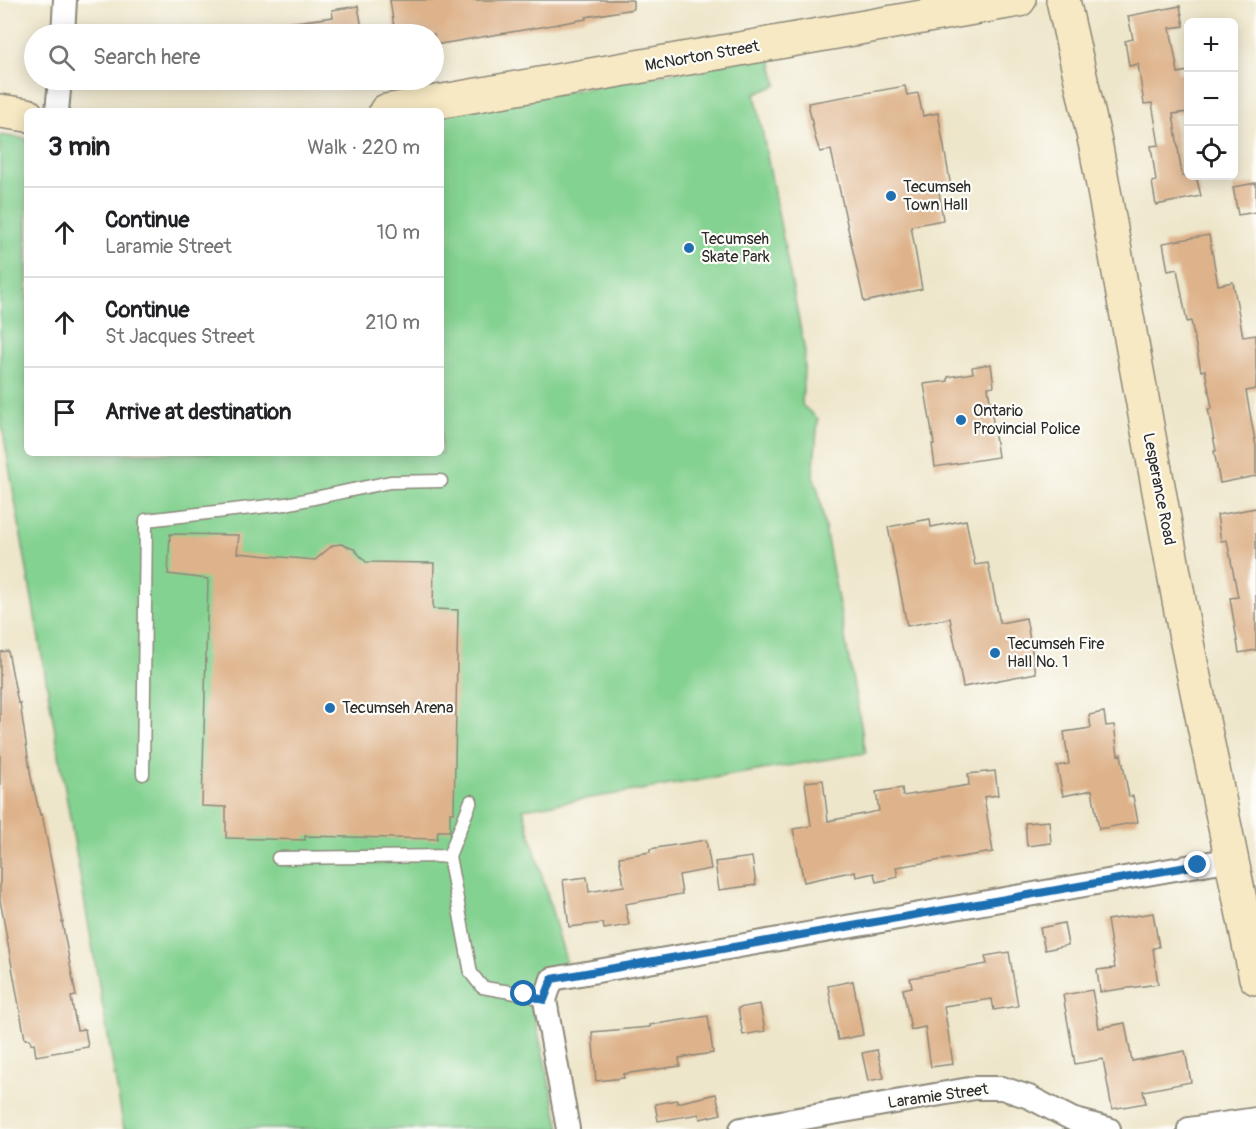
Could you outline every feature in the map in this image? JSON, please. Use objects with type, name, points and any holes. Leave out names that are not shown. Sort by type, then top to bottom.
[{"type":"main road","name":"McNorton Street","points":[[403,108],[1019,0]]},
{"type":"main road","name":"Lesperance Road","points":[[1063,0],[1096,147],[1185,633],[1256,978]]},
{"type":"main road","points":[[0,111],[24,115]]},
{"type":"street","points":[[64,24],[65,0]]},
{"type":"street","points":[[57,108],[59,90]]},
{"type":"street","points":[[568,1129],[548,990],[1232,859]]},
{"type":"street","name":"Laramie Street","points":[[741,1129],[975,1088],[1002,1088],[1029,1096],[1072,1119],[1109,1129]]},
{"type":"street","points":[[1190,1129],[1256,1119]]},
{"type":"lane","points":[[143,774],[146,520],[286,504],[390,482],[441,481]]},
{"type":"lane","points":[[471,801],[449,856],[471,973],[482,987],[501,992],[530,994],[548,990]]},
{"type":"lane","points":[[278,858],[449,856]]},
{"type":"green space","points":[[770,55],[777,85],[755,94],[805,352],[802,405],[818,419],[813,476],[818,490],[866,753],[523,809],[566,961],[528,988],[560,1129],[124,1129],[0,414],[0,135],[24,139],[24,456],[444,456],[444,113]]},
{"type":"building","points":[[390,0],[633,0],[633,9],[444,43],[444,24],[394,24]]},
{"type":"building","points":[[358,6],[361,24],[281,24],[333,17],[332,10]]},
{"type":"building","points":[[1180,6],[1184,26],[1170,28],[1178,73],[1184,72],[1184,113],[1173,114],[1182,176],[1184,180],[1197,180],[1201,196],[1156,205],[1152,182],[1156,181],[1151,146],[1159,145],[1152,103],[1144,104],[1138,64],[1129,66],[1125,41],[1133,39],[1128,16]]},
{"type":"building","name":"Tecumseh Town Hall","points":[[905,86],[907,95],[918,93],[923,116],[938,113],[951,187],[939,191],[943,220],[911,226],[922,289],[864,302],[831,150],[820,152],[808,103]]},
{"type":"building","points":[[1256,183],[1256,212],[1238,215],[1233,187]]},
{"type":"building","points":[[1209,235],[1218,285],[1233,282],[1243,337],[1256,335],[1256,389],[1246,391],[1256,446],[1256,476],[1220,483],[1208,409],[1212,408],[1205,370],[1201,371],[1191,321],[1187,322],[1177,269],[1168,271],[1163,243]]},
{"type":"building","name":"Ontario Provincial Police","points":[[991,364],[994,386],[988,387],[998,457],[935,467],[932,444],[934,444],[924,384],[948,381],[948,377],[973,373],[972,367]]},
{"type":"building","points":[[1256,508],[1256,650],[1239,653],[1230,598],[1238,597],[1227,540],[1221,541],[1217,515]]},
{"type":"building","points":[[930,519],[931,527],[966,520],[975,565],[988,563],[1000,623],[1026,618],[1036,673],[963,687],[950,618],[907,626],[888,527]]},
{"type":"building","name":"Tecumseh Arena","points":[[170,534],[239,535],[237,553],[315,560],[333,545],[341,544],[354,549],[366,562],[434,563],[433,609],[458,610],[454,813],[450,813],[450,831],[438,831],[437,839],[305,836],[305,840],[226,838],[226,807],[202,806],[208,579],[168,574]]},
{"type":"building","points":[[8,651],[18,703],[20,703],[31,777],[40,815],[42,814],[63,922],[76,996],[71,997],[77,1030],[85,1029],[88,1047],[36,1056],[34,1043],[31,1044],[30,1039],[25,1039],[0,900],[0,652]]},
{"type":"building","points":[[1104,712],[1106,726],[1114,725],[1118,755],[1121,754],[1129,797],[1133,796],[1138,822],[1099,829],[1092,790],[1063,796],[1057,766],[1069,764],[1064,732],[1091,728],[1089,715]]},
{"type":"building","points":[[995,771],[998,795],[984,797],[993,852],[896,867],[898,877],[876,882],[874,873],[856,877],[855,871],[804,882],[793,829],[811,826],[805,782],[823,780],[828,821],[879,811],[876,792],[902,788],[903,796],[969,785],[968,774]]},
{"type":"building","points":[[1049,821],[1051,843],[1027,846],[1025,823]]},
{"type":"building","points":[[706,840],[711,869],[679,875],[682,894],[625,904],[629,925],[604,929],[603,923],[569,927],[563,880],[587,877],[589,892],[624,886],[619,857],[650,852],[650,849]]},
{"type":"building","points":[[752,857],[756,885],[719,890],[715,862]]},
{"type":"building","points":[[1153,913],[1159,947],[1153,948],[1158,984],[1100,992],[1097,970],[1115,968],[1107,920]]},
{"type":"building","points":[[1064,923],[1068,945],[1045,950],[1040,928]]},
{"type":"building","points":[[1009,952],[1018,1006],[994,1010],[992,999],[944,1006],[953,1064],[931,1067],[925,1027],[911,1030],[903,989],[912,987],[910,978],[987,964],[985,956]]},
{"type":"building","points":[[853,981],[863,1035],[838,1040],[828,986]]},
{"type":"building","points":[[1092,990],[1099,1028],[1125,1023],[1132,1061],[1185,1051],[1191,1082],[1143,1091],[1146,1103],[1112,1109],[1103,1059],[1075,1064],[1063,995]]},
{"type":"building","points":[[760,1004],[765,1031],[743,1035],[738,1008]]},
{"type":"building","points":[[708,1016],[713,1053],[679,1058],[680,1066],[623,1074],[624,1078],[596,1081],[592,1032],[650,1027],[650,1025]]},
{"type":"building","points":[[877,1050],[884,1078],[868,1081],[862,1053]]},
{"type":"building","points":[[716,1094],[721,1114],[700,1119],[699,1114],[658,1121],[655,1104],[677,1100],[677,1103]]},
{"type":"place","name":"Tecumseh Town Hall","points":[[891,196]]},
{"type":"place","name":"Tecumseh Skate Park","points":[[689,248]]},
{"type":"place","name":"Ontario Provincial Police","points":[[961,420]]},
{"type":"place","name":"Tecumseh Fire Hall No. 1","points":[[995,653]]},
{"type":"place","name":"Tecumseh Arena","points":[[330,708]]},
{"type":"route","points":[[524,994],[544,1000],[552,979],[1198,865]]}]
